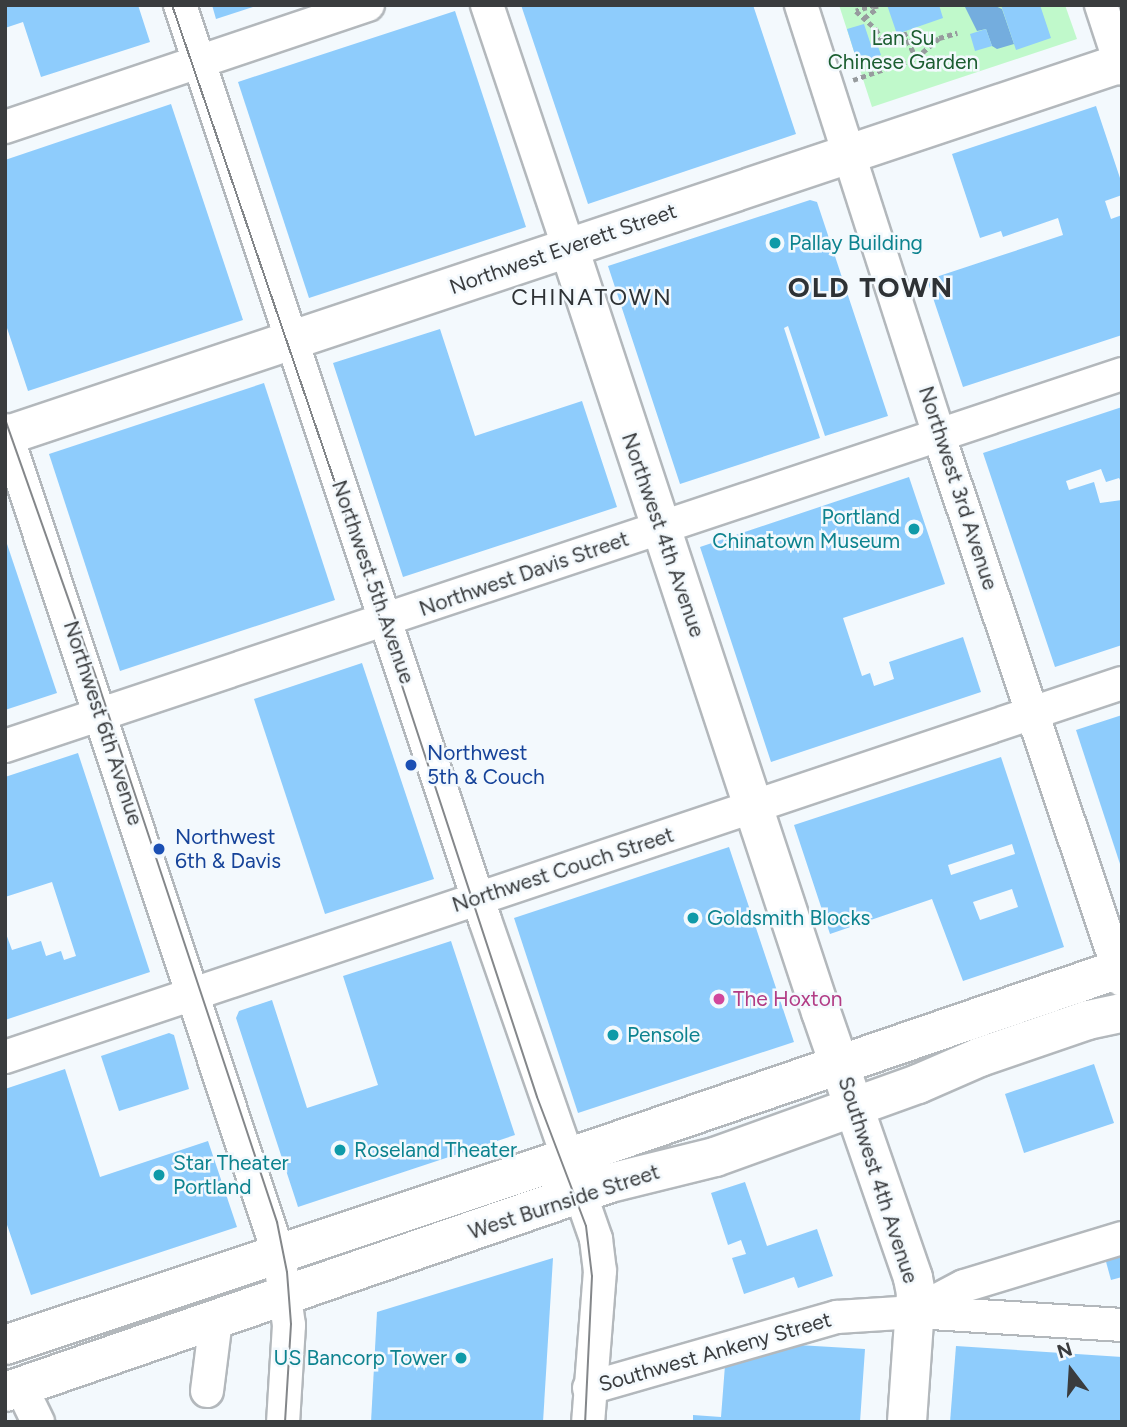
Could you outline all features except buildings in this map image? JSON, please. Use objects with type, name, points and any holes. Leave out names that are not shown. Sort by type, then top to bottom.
[{"type":"main road","name":"Northwest Everett Street","points":[[6,434],[1121,65]]},
{"type":"main road","name":"Northwest 4th Avenue","points":[[569,248],[840,1064]]},
{"type":"main road","name":"West Burnside Street","points":[[6,1342],[279,1255],[840,1064],[1121,973]]},
{"type":"main road","name":"West Burnside Street","points":[[13,1400],[216,1320],[580,1194],[715,1157],[918,1084],[980,1057],[1088,1020],[1122,1013]]},
{"type":"main road","name":"Southwest 4th Avenue","points":[[840,1064],[913,1278],[915,1311],[908,1422]]},
{"type":"main road","points":[[6,1342],[13,1400]]},
{"type":"street","name":"Northwest 5th Avenue","points":[[180,5],[478,899],[596,1239],[600,1271],[588,1422]]},
{"type":"street","points":[[5,127],[368,5]]},
{"type":"street","name":"Northwest 4th Avenue","points":[[487,5],[569,248]]},
{"type":"street","name":"Northwest 3rd Avenue","points":[[801,5],[939,436],[1121,973]]},
{"type":"street","points":[[1101,5],[1121,65]]},
{"type":"street","name":"Northwest Davis Street","points":[[5,746],[1122,374]]},
{"type":"street","name":"Northwest 6th Avenue","points":[[6,434],[279,1255],[286,1296],[289,1348],[283,1422]]},
{"type":"street","name":"Northwest Couch Street","points":[[5,1057],[1122,683]]},
{"type":"street","name":"Southwest Ankeny Street","points":[[589,1388],[837,1317],[915,1311],[964,1286],[1122,1238]]},
{"type":"street","points":[[997,1275],[1001,1317]]},
{"type":"street","points":[[915,1311],[1122,1325]]},
{"type":"street","points":[[206,1391],[216,1320]]},
{"type":"street","points":[[13,1400],[38,1422]]},
{"type":"path","points":[[854,8],[875,5],[876,9],[866,19],[862,18]]},
{"type":"path","points":[[854,8],[876,29],[883,43],[891,45],[908,40]]},
{"type":"path","points":[[904,32],[916,58]]},
{"type":"path","points":[[829,90],[916,58],[939,38],[957,33]]},
{"type":"green space","name":"Lan Su Chinese Garden","points":[[839,5],[1065,5],[1077,39],[872,107]]},
{"type":"water","points":[[964,5],[993,5],[1002,9],[1014,44],[997,49],[992,46],[986,29],[977,31]]},
{"type":"tram line","points":[[172,5],[347,518],[537,1097],[586,1226],[592,1276],[585,1422]]},
{"type":"tram line","points":[[5,419],[100,689],[277,1222],[287,1272],[291,1324],[285,1422]]},
{"type":"place","name":"Pallay Building","points":[[775,243]]},
{"type":"place","name":"Portland Chinatown Museum","points":[[914,529]]},
{"type":"place","name":"Northwest 5th & Couch","points":[[411,765]]},
{"type":"place","name":"Northwest 6th & Davis","points":[[159,849]]},
{"type":"place","name":"Goldsmith Blocks","points":[[693,918]]},
{"type":"place","name":"The Hoxton","points":[[719,999]]},
{"type":"place","name":"Pensole","points":[[613,1035]]},
{"type":"place","name":"Roseland Theater","points":[[340,1150]]},
{"type":"place","name":"Star Theater Portland","points":[[159,1175]]},
{"type":"place","name":"US Bancorp Tower","points":[[461,1358]]},
{"type":"district","name":"OLD TOWN","points":[[871,287]]},
{"type":"district","name":"CHINATOWN","points":[[592,297]]}]
